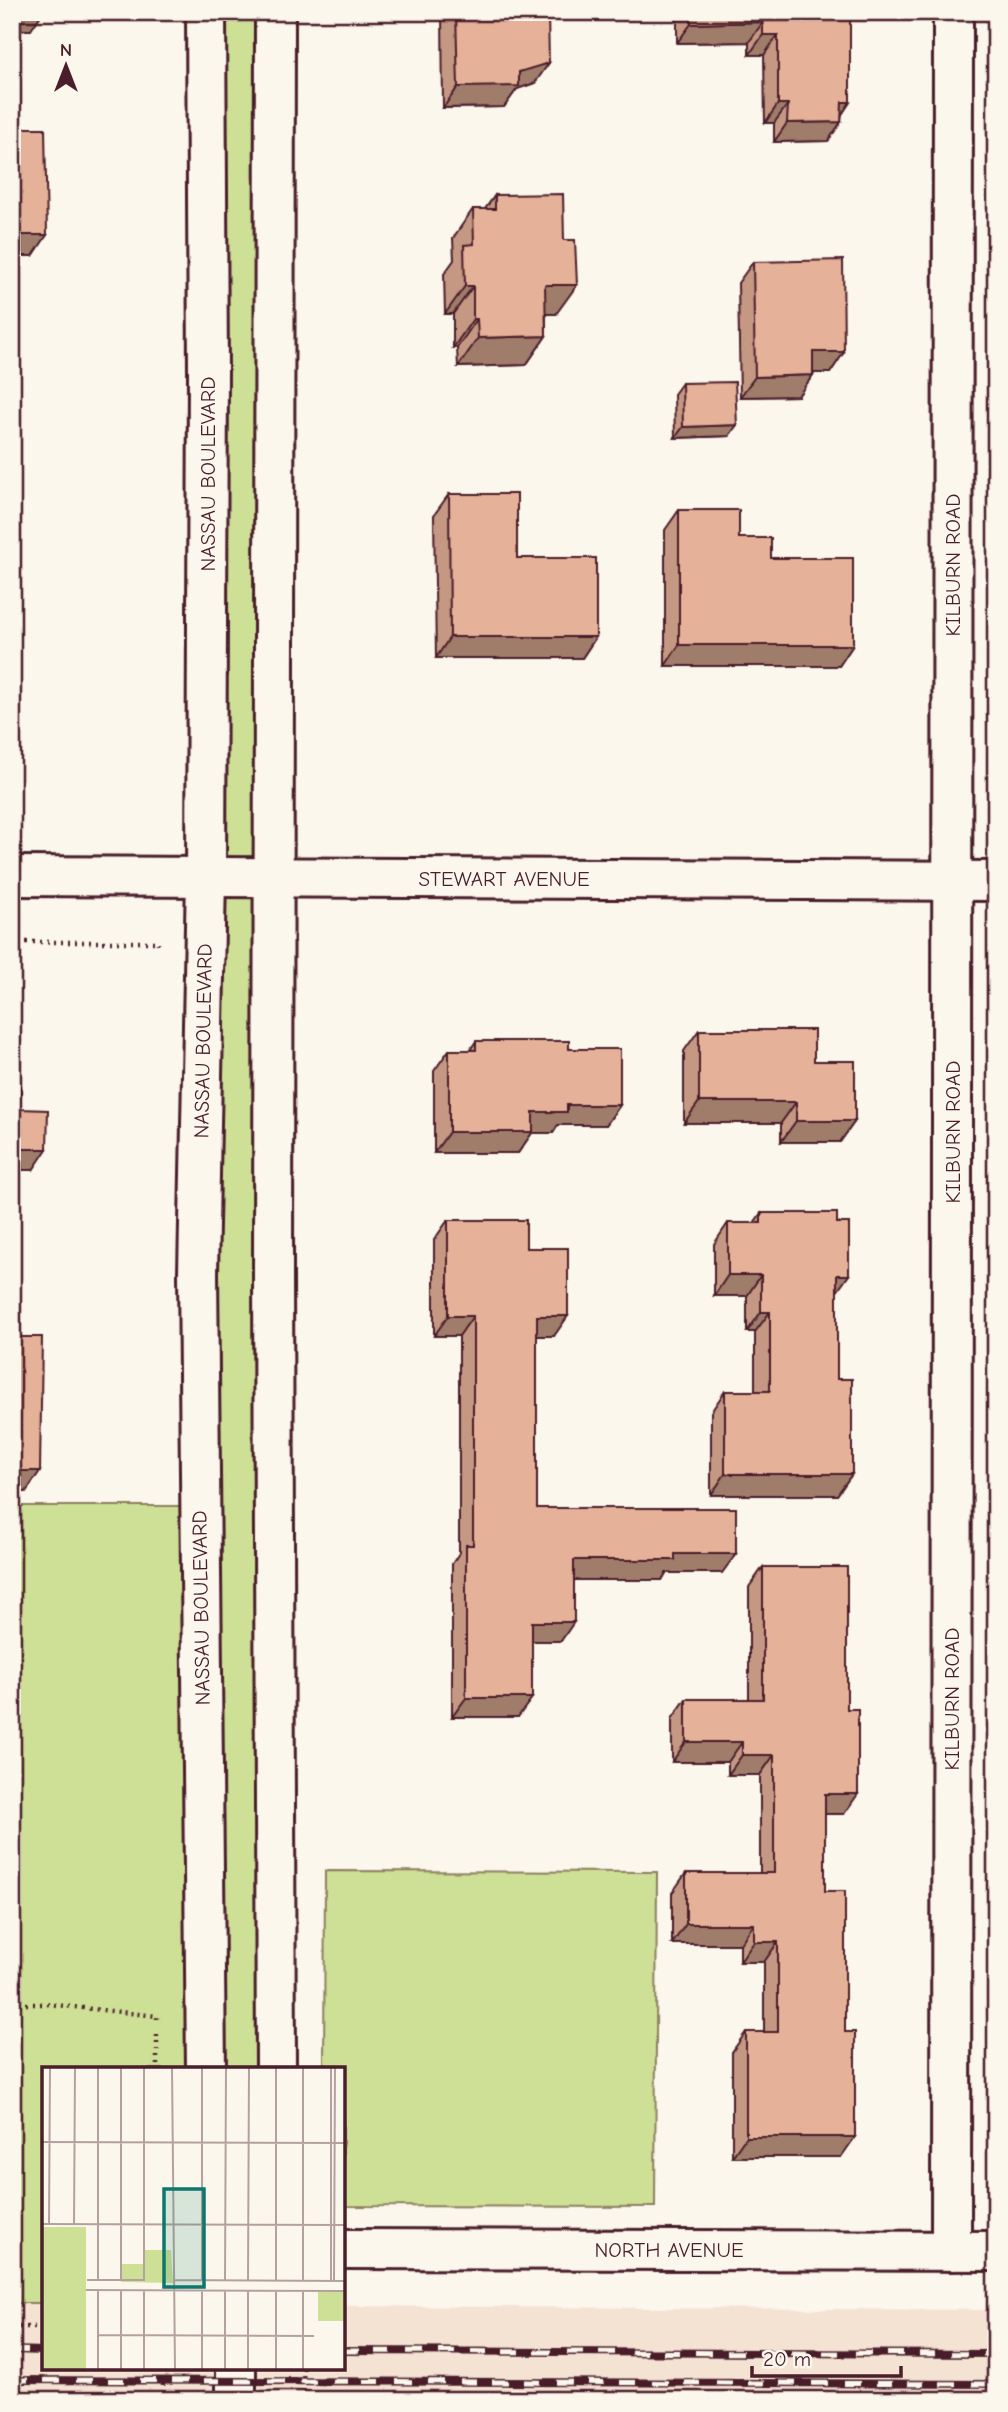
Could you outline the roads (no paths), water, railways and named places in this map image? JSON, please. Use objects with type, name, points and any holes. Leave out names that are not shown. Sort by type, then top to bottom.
[{"type":"main road","name":"NASSAU BOULEVARD","points":[[206,12],[206,877],[198,1273],[206,2067]]},
{"type":"main road","points":[[275,12],[276,603],[273,878],[276,2067]]},
{"type":"main road","name":"KILBURN ROAD","points":[[951,2251],[953,12]]},
{"type":"main road","name":"STEWART AVENUE","points":[[12,876],[996,881]]},
{"type":"main road","name":"NORTH AVENUE","points":[[345,2249],[996,2251]]},
{"type":"main road","points":[[236,2370],[236,2400]]},
{"type":"railway","points":[[12,2350],[42,2351]]},
{"type":"railway","points":[[345,2351],[996,2354]]},
{"type":"railway","points":[[12,2380],[996,2384]]}]
